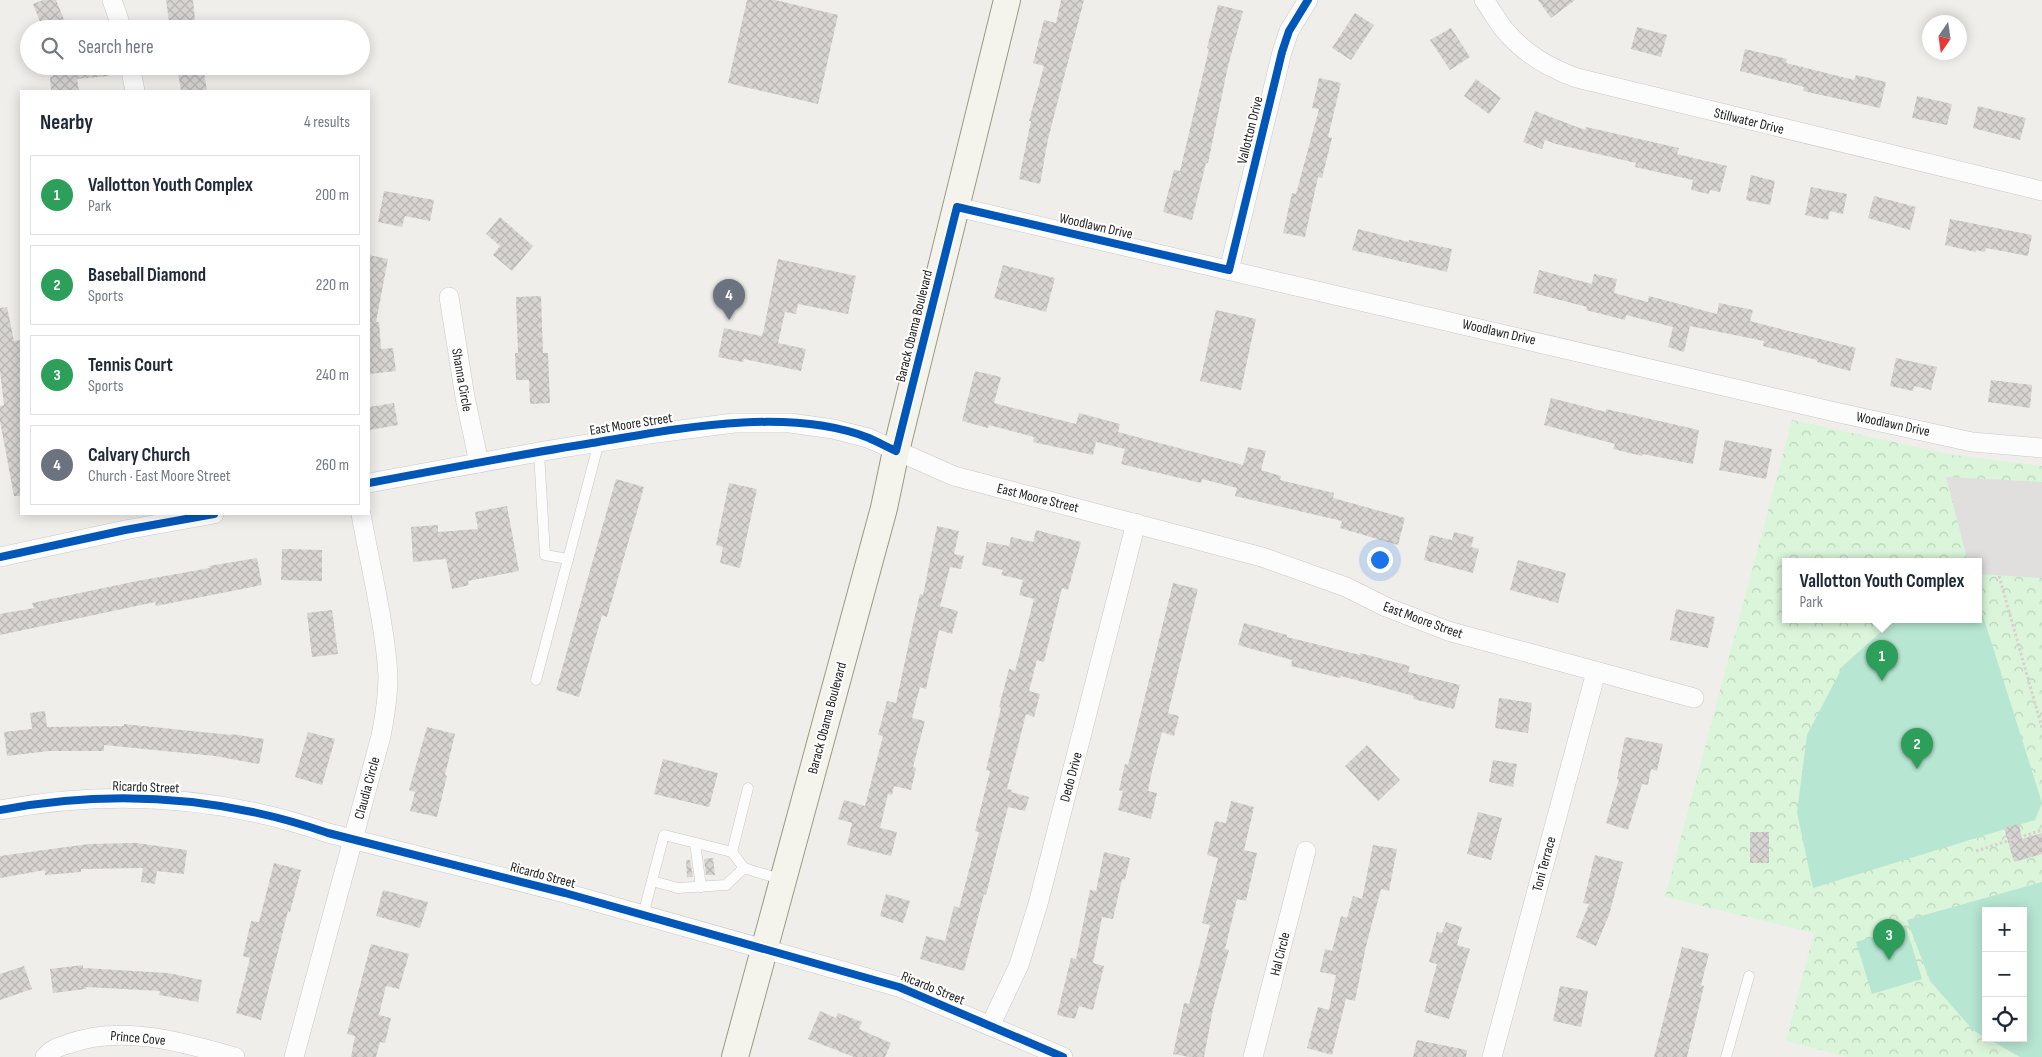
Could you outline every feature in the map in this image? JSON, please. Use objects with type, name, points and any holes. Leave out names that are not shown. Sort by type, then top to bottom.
[{"type":"main road","name":"Barack Obama Boulevard","points":[[735,1057],[884,508],[896,451],[1007,0]]},
{"type":"street","points":[[112,0],[119,20]]},
{"type":"street","name":"Vallotton Drive","points":[[1229,270],[1282,52],[1289,31],[1308,0]]},
{"type":"street","name":"Stillwater Drive","points":[[1484,0],[1508,34],[1525,49],[1560,72],[1577,78],[2042,192]]},
{"type":"street","points":[[131,75],[134,90]]},
{"type":"street","name":"Woodlawn Drive","points":[[957,207],[1972,442],[2042,448]]},
{"type":"street","name":"Shanna Circle","points":[[449,297],[465,397],[479,463]]},
{"type":"street","name":"East Moore Street","points":[[370,483],[539,452],[695,427],[766,422],[833,429],[868,438],[954,476],[1136,523],[1296,568],[1346,587],[1386,607],[1448,631],[1694,698]]},
{"type":"street","points":[[0,557],[125,530],[208,515]]},
{"type":"street","name":"Claudia Circle","points":[[294,1057],[381,736],[387,694],[388,674],[382,628],[361,515]]},
{"type":"street","name":"Dedo Drive","points":[[990,1026],[1019,964],[1038,904],[1136,523]]},
{"type":"street","name":"Toni Terrace","points":[[1492,1057],[1596,672]]},
{"type":"street","name":"Ricardo Street","points":[[0,810],[27,805],[95,798],[136,797],[210,803],[257,812],[643,915],[899,987],[1063,1057]]},
{"type":"street","name":"Hal Circle","points":[[1253,1057],[1306,851]]},
{"type":"street","name":"Prince Cove","points":[[45,1057],[51,1050],[87,1036],[104,1035],[156,1038],[235,1057]]},
{"type":"lane","points":[[536,680],[599,442]]},
{"type":"lane","points":[[539,452],[545,555],[568,559]]},
{"type":"lane","points":[[732,852],[748,788]]},
{"type":"lane","points":[[643,915],[664,835],[732,852],[744,868],[783,880]]},
{"type":"lane","points":[[695,843],[701,886]]},
{"type":"lane","points":[[652,881],[678,888],[726,885],[744,868]]},
{"type":"lane","points":[[1726,1057],[1750,976]]},
{"type":"path","points":[[1999,576],[2042,728]]},
{"type":"path","points":[[1976,851],[2042,830]]},
{"type":"green space","points":[[1792,420],[1954,455],[2042,466],[2042,1057],[1848,1057],[1786,1041],[1814,933],[1665,897]]},
{"type":"green space","points":[[1982,613],[2042,803],[2035,820],[1813,888],[1797,812],[1807,735],[1843,666],[1891,623],[1982,623]]},
{"type":"green space","points":[[2042,882],[2042,1057],[2020,1057],[1994,1042],[2027,1042],[2027,907],[1982,907],[1982,1036],[1973,1030],[1930,981],[1907,920]]},
{"type":"green space","points":[[1906,927],[1922,979],[1872,994],[1856,942]]},
{"type":"shaded area","points":[[1946,477],[2042,482],[2042,578],[1982,574],[1982,558],[1967,558]]},
{"type":"building","points":[[43,0],[56,0],[64,20],[39,20],[33,4]]},
{"type":"building","points":[[166,0],[193,0],[195,20],[169,20]]},
{"type":"building","points":[[747,0],[775,0],[838,15],[818,104],[728,83]]},
{"type":"building","points":[[1061,0],[1084,0],[1048,139],[1040,184],[1019,179],[1031,121],[1029,121],[1044,66],[1033,63],[1044,20],[1056,23]]},
{"type":"building","points":[[1538,0],[1575,0],[1551,18]]},
{"type":"building","points":[[1218,5],[1243,11],[1228,66],[1208,163],[1206,163],[1192,220],[1163,212],[1174,170],[1180,171]]},
{"type":"building","points":[[1355,13],[1374,25],[1351,60],[1332,48]]},
{"type":"building","points":[[1637,27],[1667,35],[1661,57],[1631,49]]},
{"type":"building","points":[[1451,28],[1470,57],[1450,70],[1430,40]]},
{"type":"building","points":[[1745,49],[1787,59],[1786,63],[1854,80],[1856,75],[1886,82],[1880,108],[1803,91],[1804,87],[1740,71]]},
{"type":"building","points":[[178,75],[204,75],[207,90],[181,90]]},
{"type":"building","points":[[109,76],[77,79],[79,90],[51,90],[50,77]]},
{"type":"building","points":[[1319,78],[1341,83],[1328,137],[1332,138],[1322,178],[1318,177],[1305,237],[1283,233],[1292,193],[1296,194],[1319,109],[1312,108]]},
{"type":"building","points":[[1476,79],[1501,98],[1489,114],[1464,96]]},
{"type":"building","points":[[1917,96],[1952,104],[1947,125],[1912,118]]},
{"type":"building","points":[[1978,106],[2026,118],[2020,140],[1973,128]]},
{"type":"building","points":[[1535,111],[1585,130],[1586,127],[1679,148],[1677,154],[1727,166],[1720,192],[1710,190],[1709,194],[1691,190],[1693,180],[1635,167],[1636,163],[1545,140],[1542,149],[1523,142]]},
{"type":"building","points":[[1751,175],[1775,181],[1770,205],[1746,200]]},
{"type":"building","points":[[1811,187],[1847,194],[1843,214],[1830,211],[1828,220],[1805,215]]},
{"type":"building","points":[[384,191],[434,200],[430,221],[405,216],[402,227],[378,222]]},
{"type":"building","points":[[1874,196],[1916,207],[1910,230],[1868,218]]},
{"type":"building","points":[[500,217],[533,246],[512,271],[493,255],[500,246],[486,234]]},
{"type":"building","points":[[1950,219],[2032,235],[2028,256],[1986,248],[1985,252],[1976,250],[1976,252],[1945,245]]},
{"type":"building","points":[[1358,229],[1409,242],[1409,240],[1452,249],[1447,272],[1352,250]]},
{"type":"building","points":[[370,255],[388,259],[376,322],[379,322],[381,349],[393,348],[396,371],[370,374],[370,323],[373,322],[370,322]]},
{"type":"building","points":[[778,259],[856,276],[848,314],[798,304],[796,314],[785,312],[778,343],[806,349],[801,371],[744,359],[743,362],[718,357],[724,328],[761,336],[763,333]]},
{"type":"building","points":[[1003,265],[1055,278],[1046,312],[994,298]]},
{"type":"building","points":[[1539,270],[1592,284],[1594,274],[1617,279],[1614,293],[1648,302],[1649,296],[1717,314],[1719,303],[1753,310],[1750,321],[1856,348],[1850,371],[1763,346],[1764,341],[1690,326],[1684,352],[1668,347],[1673,327],[1626,315],[1625,320],[1586,310],[1587,307],[1533,293]]},
{"type":"building","points":[[541,296],[543,353],[548,353],[550,403],[530,404],[529,380],[516,380],[515,353],[518,353],[516,297]]},
{"type":"building","points":[[7,307],[14,341],[20,340],[20,496],[14,496],[0,421],[0,406],[4,405],[0,371],[0,308]]},
{"type":"building","points":[[1216,310],[1256,319],[1241,390],[1200,381]]},
{"type":"building","points":[[1896,358],[1937,367],[1931,390],[1914,386],[1913,391],[1890,386]]},
{"type":"building","points":[[975,371],[1001,377],[994,403],[1076,424],[1079,413],[1120,424],[1118,432],[1243,465],[1248,447],[1266,451],[1261,470],[1281,476],[1280,480],[1334,493],[1333,498],[1405,518],[1398,545],[1340,528],[1342,521],[1235,496],[1237,488],[1202,479],[1201,483],[1121,464],[1125,449],[1096,442],[1093,455],[1033,442],[1034,437],[989,425],[988,428],[962,421]]},
{"type":"building","points":[[1991,380],[2032,385],[2030,408],[1988,402]]},
{"type":"building","points":[[1551,398],[1606,412],[1606,409],[1699,430],[1693,464],[1643,454],[1642,456],[1613,449],[1615,444],[1544,425]]},
{"type":"building","points":[[394,403],[398,425],[370,430],[370,407]]},
{"type":"building","points":[[1725,440],[1772,449],[1766,479],[1719,470]]},
{"type":"building","points":[[616,479],[644,487],[607,617],[602,615],[579,697],[556,690]]},
{"type":"building","points":[[729,483],[757,489],[740,568],[720,563],[723,547],[716,545]]},
{"type":"building","points":[[507,506],[519,571],[468,581],[469,585],[452,589],[446,559],[413,562],[411,527],[438,525],[438,532],[478,529],[475,512]]},
{"type":"building","points":[[937,526],[959,531],[954,554],[964,556],[961,569],[950,567],[940,606],[958,611],[952,634],[939,630],[926,689],[920,687],[912,718],[925,721],[913,767],[916,768],[911,790],[894,786],[892,795],[888,794],[880,828],[897,832],[891,856],[847,845],[852,823],[838,819],[844,800],[865,806],[883,736],[878,735],[887,701],[896,703],[920,594],[923,595]]},
{"type":"building","points":[[1036,530],[1081,542],[1068,590],[1062,588],[1044,662],[1037,660],[1029,691],[1040,694],[1034,717],[1026,714],[1007,789],[1029,797],[1025,811],[1008,807],[986,895],[984,894],[964,971],[920,959],[926,936],[945,941],[954,906],[959,908],[979,832],[975,831],[990,771],[986,770],[1001,708],[999,707],[1009,669],[1015,671],[1034,599],[1019,595],[1023,580],[1001,575],[1003,570],[982,565],[987,542],[1009,546],[1011,537],[1033,542]]},
{"type":"building","points":[[1454,532],[1474,537],[1471,547],[1479,549],[1473,573],[1424,560],[1430,535],[1452,540]]},
{"type":"building","points":[[282,549],[322,550],[322,581],[281,580]]},
{"type":"building","points":[[257,558],[262,585],[156,606],[155,602],[0,635],[0,614],[34,608],[32,603],[210,568],[209,566]]},
{"type":"building","points":[[1518,560],[1566,573],[1558,603],[1510,590]]},
{"type":"building","points":[[1173,583],[1198,589],[1168,713],[1179,716],[1174,736],[1162,732],[1152,771],[1148,791],[1157,793],[1151,819],[1118,810],[1123,791],[1119,790],[1125,764],[1128,765]]},
{"type":"building","points":[[1676,609],[1715,617],[1708,648],[1670,640]]},
{"type":"building","points":[[332,610],[338,654],[312,657],[307,613]]},
{"type":"building","points":[[1244,623],[1287,635],[1287,637],[1410,666],[1408,672],[1460,685],[1454,709],[1413,699],[1414,696],[1341,676],[1340,678],[1291,666],[1292,660],[1238,645]]},
{"type":"building","points":[[1499,698],[1532,703],[1528,733],[1495,728]]},
{"type":"building","points":[[45,711],[47,727],[124,726],[124,724],[264,739],[259,764],[215,756],[104,745],[104,751],[49,751],[7,756],[4,732],[32,729],[30,713]]},
{"type":"building","points":[[427,727],[455,734],[437,817],[410,811],[415,792],[409,790]]},
{"type":"building","points":[[308,732],[335,739],[322,785],[295,777]]},
{"type":"building","points":[[1625,737],[1663,744],[1657,771],[1651,769],[1648,785],[1642,784],[1628,830],[1606,823],[1619,779],[1617,779]]},
{"type":"building","points":[[1367,745],[1400,780],[1378,801],[1345,766]]},
{"type":"building","points":[[663,759],[718,773],[709,807],[654,794]]},
{"type":"building","points":[[1493,760],[1517,764],[1513,787],[1489,782]]},
{"type":"building","points":[[1231,801],[1254,807],[1244,850],[1257,853],[1246,901],[1237,899],[1225,949],[1229,950],[1213,1009],[1204,1057],[1173,1054],[1184,1003],[1189,1004],[1210,925],[1202,923],[1218,858],[1207,855],[1215,821],[1226,823]]},
{"type":"building","points":[[1478,812],[1502,818],[1491,860],[1467,854]]},
{"type":"building","points":[[2019,824],[2022,839],[2042,833],[2042,854],[2014,862],[2004,828]]},
{"type":"building","points":[[1750,832],[1769,832],[1769,863],[1750,863]]},
{"type":"building","points":[[136,843],[187,850],[184,874],[157,871],[155,884],[141,882],[143,868],[81,869],[81,872],[45,875],[45,870],[0,878],[0,856],[89,844]]},
{"type":"building","points":[[1373,845],[1397,849],[1389,891],[1381,889],[1366,946],[1355,1001],[1346,999],[1332,1055],[1307,1048],[1318,1007],[1329,1010],[1336,975],[1320,972],[1325,949],[1332,951],[1341,916],[1347,918],[1353,896],[1362,899]]},
{"type":"building","points":[[1104,852],[1130,858],[1125,880],[1122,879],[1113,919],[1102,917],[1093,963],[1104,966],[1093,1010],[1079,1006],[1075,1019],[1057,1015],[1071,958],[1076,959],[1090,890],[1096,891]]},
{"type":"building","points":[[1595,855],[1623,862],[1609,915],[1596,946],[1576,937],[1589,904],[1583,903]]},
{"type":"building","points":[[713,858],[715,875],[706,875],[704,859]]},
{"type":"building","points":[[686,860],[690,860],[693,877],[687,877]]},
{"type":"building","points":[[274,863],[301,870],[290,912],[288,911],[261,1020],[236,1013],[250,958],[243,956],[251,921],[259,922]]},
{"type":"building","points":[[383,890],[428,902],[420,928],[376,916]]},
{"type":"building","points":[[886,894],[910,901],[903,923],[880,916]]},
{"type":"building","points":[[1446,922],[1462,927],[1457,945],[1470,949],[1449,1019],[1424,1012],[1437,964],[1429,962],[1437,932],[1442,933]]},
{"type":"building","points":[[371,944],[409,954],[399,989],[386,986],[379,1015],[391,1018],[385,1043],[380,1042],[376,1057],[351,1057],[355,1036],[347,1034]]},
{"type":"building","points":[[1682,947],[1709,954],[1701,985],[1704,986],[1687,1057],[1654,1057]]},
{"type":"building","points":[[83,965],[83,968],[168,973],[202,980],[198,1002],[159,995],[160,991],[86,987],[86,989],[53,993],[50,969]]},
{"type":"building","points":[[24,966],[32,989],[0,1000],[0,974]]},
{"type":"building","points":[[1560,986],[1588,991],[1581,1027],[1553,1021]]},
{"type":"building","points":[[820,1011],[836,1018],[838,1013],[862,1022],[859,1029],[891,1043],[885,1057],[854,1057],[808,1039]]},
{"type":"building","points":[[1417,1040],[1467,1050],[1466,1057],[1413,1057]]},
{"type":"cycle path","points":[[370,483],[625,437],[731,423],[803,423],[837,428],[869,438],[896,451],[957,207],[1229,270],[1282,52],[1289,31],[1308,0]]},
{"type":"cycle path","points":[[0,557],[125,530],[208,515]]},
{"type":"cycle path","points":[[0,810],[42,803],[124,798],[206,804],[247,811],[565,893],[899,987],[1063,1057]]},
{"type":"place","name":"Calvary Church","points":[[729,320]]},
{"type":"place","name":"Vallotton Youth Complex","points":[[1882,681]]},
{"type":"place","name":"Baseball Diamond","points":[[1917,769]]},
{"type":"place","name":"Tennis Court","points":[[1889,960]]}]
